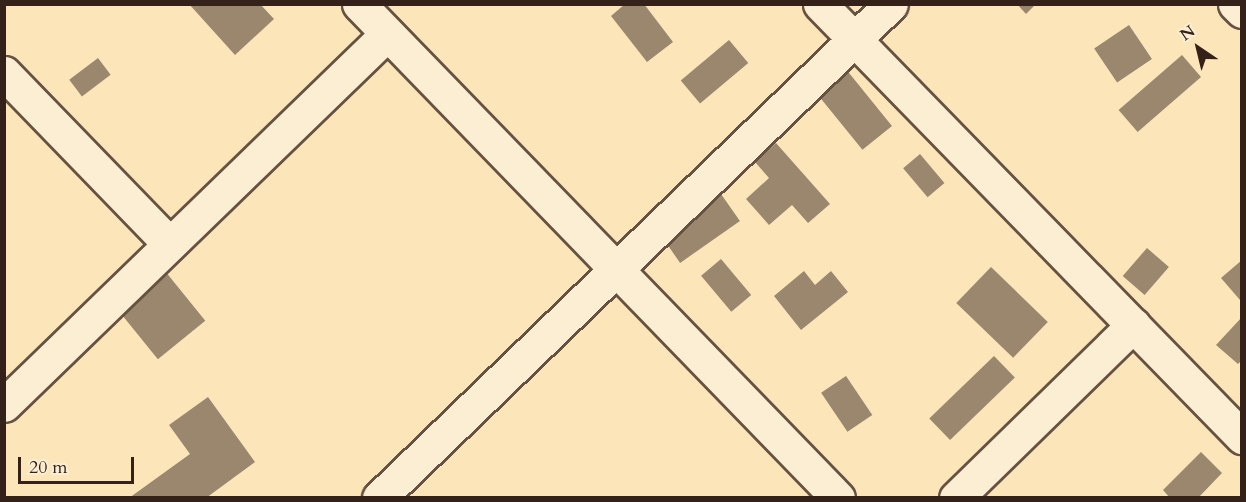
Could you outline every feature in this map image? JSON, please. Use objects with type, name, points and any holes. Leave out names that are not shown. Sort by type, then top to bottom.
[{"type":"street","points":[[359,4],[386,35],[838,498]]},
{"type":"street","points":[[820,4],[1242,436]]},
{"type":"street","points":[[379,498],[891,4]]},
{"type":"street","points":[[1235,4],[1241,10]]},
{"type":"street","points":[[4,405],[386,35]]},
{"type":"street","points":[[4,74],[170,244]]},
{"type":"street","points":[[956,498],[1133,325]]},
{"type":"building","points":[[189,4],[260,4],[274,19],[235,55]]},
{"type":"building","points":[[625,4],[644,4],[673,42],[647,62],[611,16]]},
{"type":"building","points":[[1017,4],[1036,4],[1026,14]]},
{"type":"building","points":[[1129,25],[1152,59],[1117,82],[1094,48]]},
{"type":"building","points":[[729,40],[748,63],[700,103],[681,80]]},
{"type":"building","points":[[1182,55],[1201,77],[1138,132],[1119,110]]},
{"type":"building","points":[[98,58],[111,75],[82,96],[69,80]]},
{"type":"building","points":[[841,63],[892,126],[862,150],[811,87]]},
{"type":"building","points":[[776,143],[830,204],[808,223],[792,205],[769,225],[746,199],[769,178],[755,162]]},
{"type":"building","points":[[920,154],[944,183],[928,197],[903,168]]},
{"type":"building","points":[[721,194],[740,221],[680,263],[661,236]]},
{"type":"building","points":[[1147,248],[1169,267],[1145,295],[1123,276]]},
{"type":"building","points":[[721,259],[751,295],[731,312],[701,276]]},
{"type":"building","points":[[1242,260],[1242,298],[1240,300],[1221,278]]},
{"type":"building","points":[[991,267],[1048,322],[1013,358],[956,303]]},
{"type":"building","points":[[165,271],[205,321],[158,359],[118,309]]},
{"type":"building","points":[[804,271],[815,285],[831,271],[848,292],[801,330],[774,296]]},
{"type":"building","points":[[1242,317],[1242,360],[1238,364],[1216,345]]},
{"type":"building","points":[[994,356],[1015,378],[950,440],[929,419]]},
{"type":"building","points":[[846,376],[872,415],[847,432],[821,393]]},
{"type":"building","points":[[208,397],[255,462],[206,498],[129,498],[190,454],[169,425]]},
{"type":"building","points":[[1201,452],[1222,473],[1198,498],[1170,498],[1163,490]]}]
